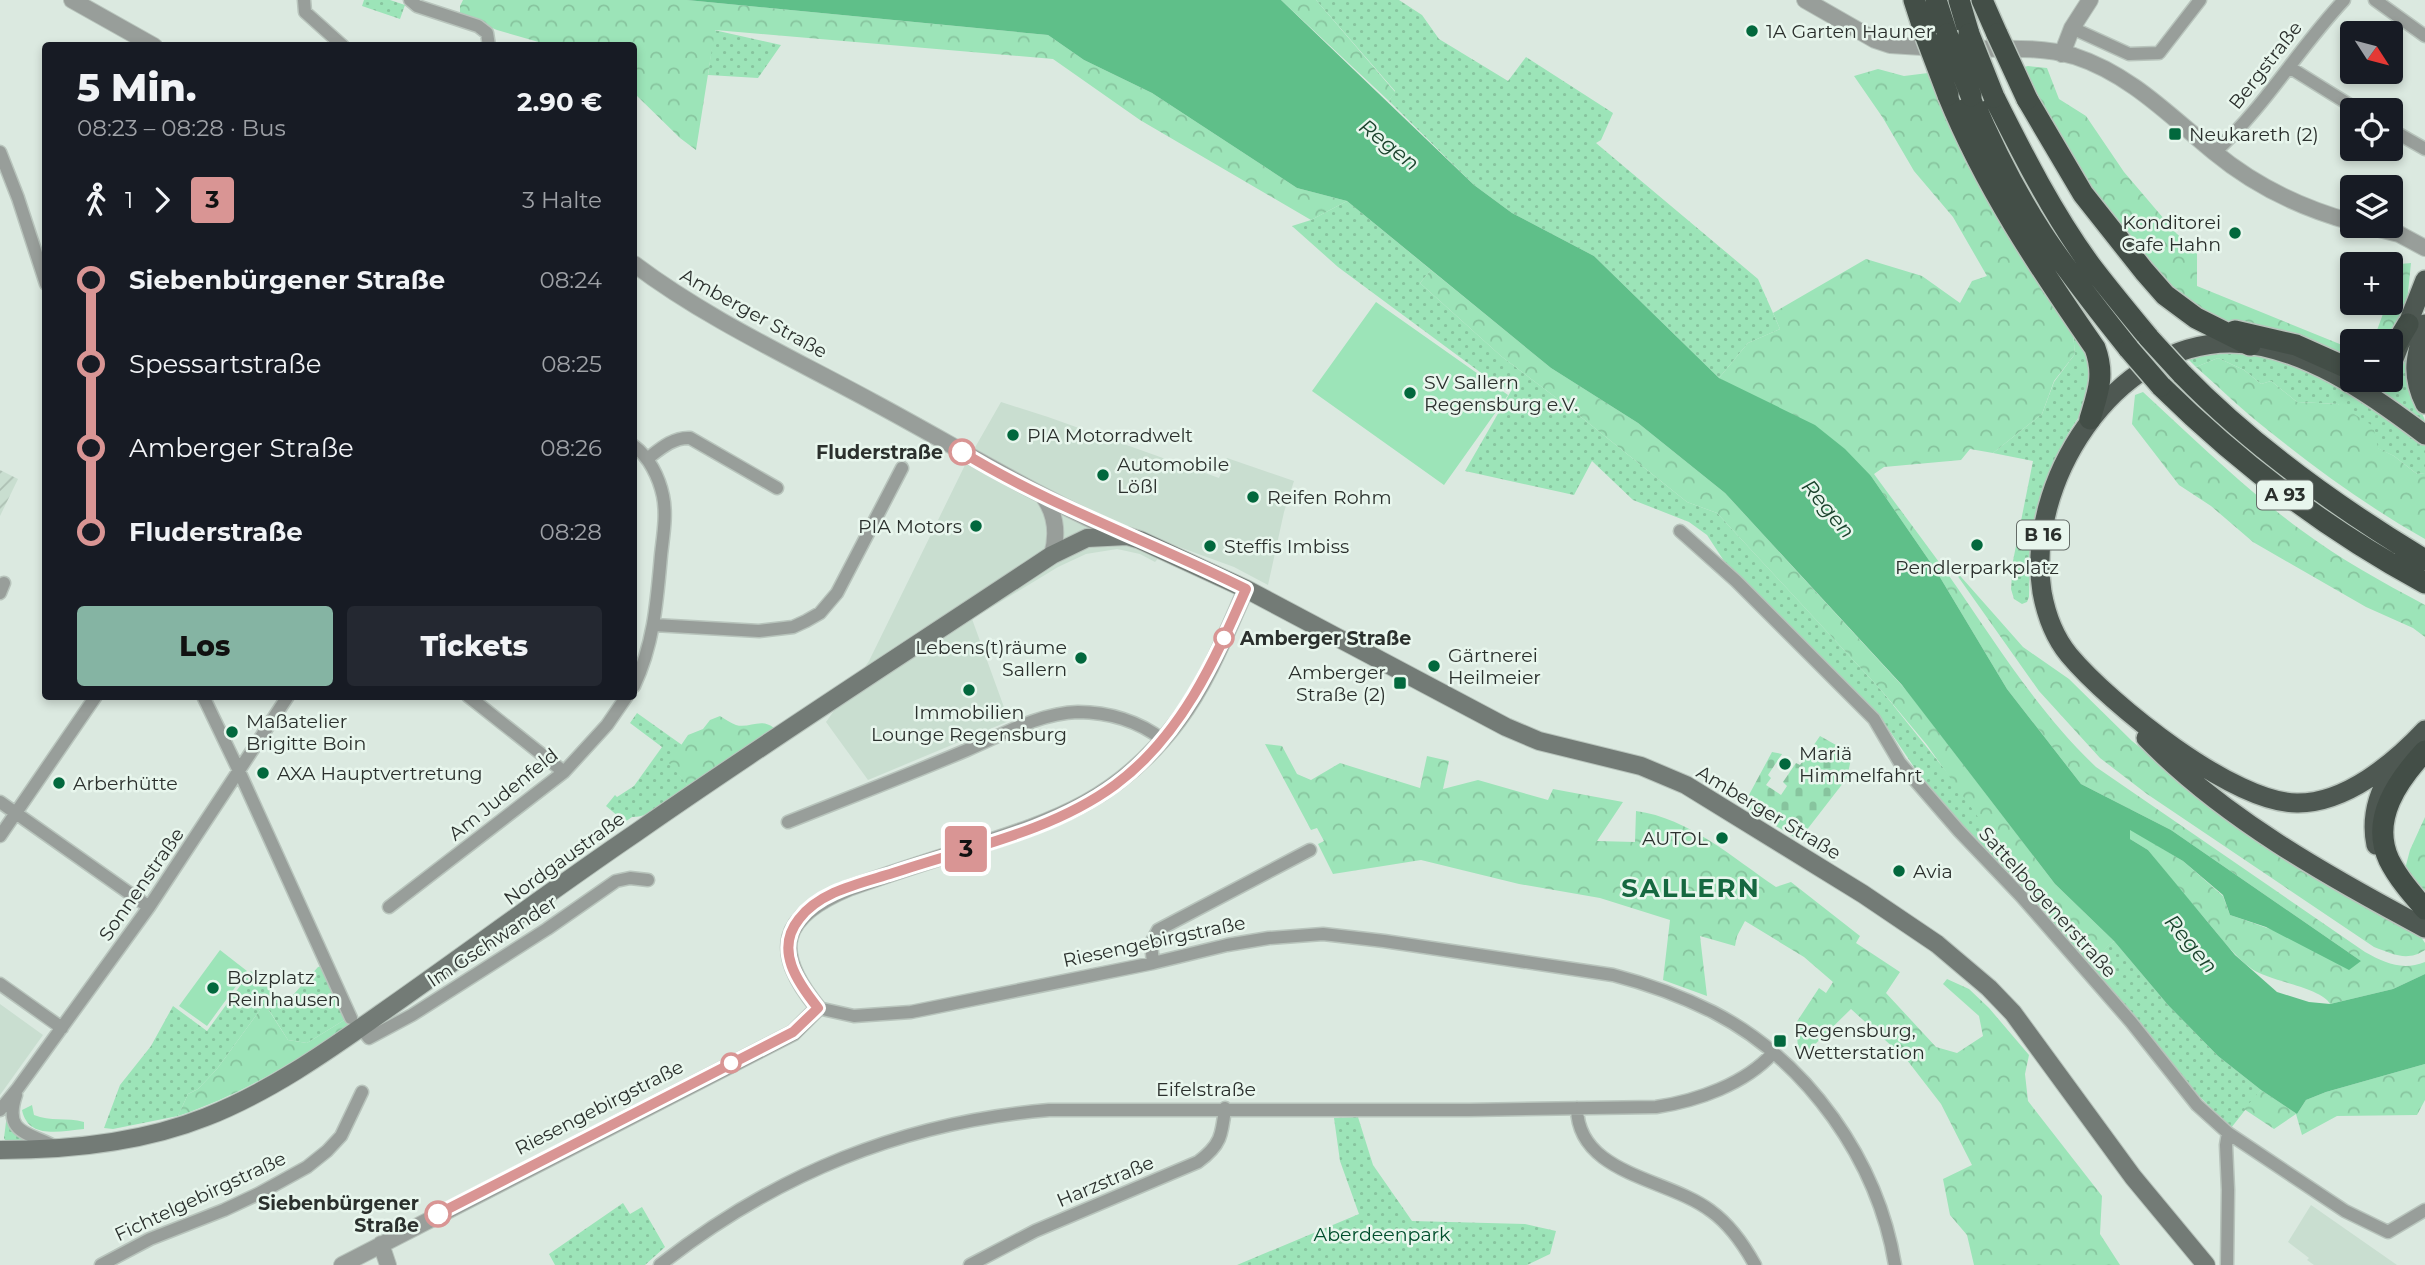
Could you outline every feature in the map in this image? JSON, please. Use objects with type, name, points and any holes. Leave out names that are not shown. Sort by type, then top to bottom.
[{"type":"highway","points":[[1913,0],[1972,151],[2040,270],[2095,348],[2101,375],[2090,419]]},
{"type":"highway","name":"A 93","points":[[1936,0],[1971,96],[1990,139],[2041,231],[2073,278],[2129,349],[2161,386],[2224,446],[2283,493],[2368,550],[2425,583]]},
{"type":"highway","name":"A 93","points":[[1959,0],[1969,34],[1994,97],[2022,153],[2090,265],[2149,338],[2237,427],[2320,492],[2425,560]]},
{"type":"highway","points":[[1982,0],[2027,99],[2083,194],[2122,245],[2165,295],[2196,318],[2250,345]]},
{"type":"highway","points":[[2425,280],[2417,324],[2421,348],[2414,370],[2425,404]]},
{"type":"highway","points":[[2403,340],[2417,324]]},
{"type":"highway","points":[[2403,347],[2417,324]]},
{"type":"highway","points":[[2217,327],[2296,345],[2340,369]]},
{"type":"highway","name":"B 16","points":[[2340,372],[2250,345],[2229,343],[2180,353],[2135,377],[2090,419],[2062,465],[2044,524],[2041,574],[2047,613],[2069,655],[2154,747],[2219,802],[2326,874],[2425,928]]},
{"type":"highway","name":"B 16","points":[[2373,392],[2425,435]]},
{"type":"highway","name":"B 16","points":[[2099,685],[2196,762],[2232,784],[2260,797],[2282,803],[2314,802],[2344,791],[2398,757],[2425,730]]},
{"type":"highway","points":[[2425,751],[2390,797],[2384,817],[2384,840],[2388,858],[2401,880],[2425,910]]},
{"type":"highway","name":"B 16","points":[[2398,757],[2377,798],[2373,833],[2385,872],[2399,891],[2425,910]]},
{"type":"main road","name":"Nordgaustraße","points":[[0,1149],[60,1149],[138,1137],[207,1117],[268,1088],[356,1023],[637,831],[1052,555],[1087,538],[1127,536]]},
{"type":"main road","name":"Amberger Straße","points":[[1127,536],[1186,559],[1246,589],[1506,727],[1539,740],[1641,766],[1686,785],[1897,916],[1976,976],[2013,1013],[2140,1185],[2206,1265]]},
{"type":"street","points":[[72,0],[147,42]]},
{"type":"street","points":[[304,0],[305,12],[339,42]]},
{"type":"street","points":[[410,0],[417,6],[478,26],[487,33],[488,42]]},
{"type":"street","points":[[1805,0],[1860,33],[1890,45],[1911,48],[2028,49],[2062,54],[2111,72],[2147,94],[2215,152],[2253,180],[2287,199],[2340,219]]},
{"type":"street","points":[[2062,54],[2072,28],[2090,0]]},
{"type":"street","points":[[2072,28],[2129,54],[2159,54],[2200,0]]},
{"type":"street","name":"Bergstraße","points":[[2215,152],[2246,123],[2344,0]]},
{"type":"street","points":[[2375,0],[2425,36]]},
{"type":"street","points":[[2289,67],[2340,99]]},
{"type":"street","points":[[2403,136],[2425,149]]},
{"type":"street","points":[[0,152],[42,272]]},
{"type":"street","points":[[2403,236],[2425,248]]},
{"type":"street","name":"Amberger Straße","points":[[637,266],[679,297],[1043,496],[1127,536]]},
{"type":"street","points":[[647,458],[671,441],[690,438],[777,488]]},
{"type":"street","points":[[637,449],[647,458],[657,478],[664,508],[654,625],[637,679]]},
{"type":"street","points":[[654,625],[759,631],[793,627],[820,613],[836,593],[902,468]]},
{"type":"street","points":[[1043,496],[1050,506],[1056,530],[1052,555]]},
{"type":"street","name":"Sattelbogenerstraße","points":[[1680,531],[1736,581],[1874,719],[1900,763],[2131,1022],[2197,1105],[2228,1133],[2345,1212],[2388,1232],[2425,1210]]},
{"type":"street","points":[[818,1008],[802,988],[789,962],[792,932],[807,910],[824,898],[849,888],[1033,828],[1071,812],[1114,786],[1163,740],[1180,719],[1210,669],[1246,589]]},
{"type":"street","points":[[0,836],[93,700]]},
{"type":"street","points":[[204,700],[356,1023]]},
{"type":"street","name":"Sonnenstraße","points":[[0,1113],[149,907],[285,700]]},
{"type":"street","points":[[475,700],[564,772]]},
{"type":"street","name":"Am Judenfeld","points":[[389,907],[564,772],[607,725],[624,700]]},
{"type":"street","points":[[788,822],[1003,734],[1058,715],[1077,712],[1113,716],[1147,727],[1163,740]]},
{"type":"street","points":[[0,802],[149,907]]},
{"type":"street","points":[[1153,963],[1151,943],[1158,930],[1310,850]]},
{"type":"street","name":"Im Gschwander","points":[[356,1023],[369,1038],[547,929],[616,881],[630,878],[648,880]]},
{"type":"street","name":"Riesengebirgstraße","points":[[354,1263],[381,1244],[793,1032],[818,1008],[854,1016],[911,1012],[1255,940],[1323,934],[1374,939],[1613,975],[1681,997],[1716,1013],[1773,1053],[1811,1089],[1849,1142],[1874,1192],[1886,1226],[1895,1265]]},
{"type":"street","points":[[0,984],[62,1028]]},
{"type":"street","name":"Eifelstraße","points":[[660,1265],[698,1236],[780,1186],[860,1150],[906,1135],[1006,1113],[1225,1108],[1620,1108],[1680,1103],[1730,1083],[1764,1064],[1773,1053]]},
{"type":"street","points":[[18,1088],[12,1108],[16,1126],[24,1134],[45,1139],[60,1149]]},
{"type":"street","name":"Fichtelgebirgstraße","points":[[101,1265],[150,1239],[247,1200],[307,1167],[341,1136],[362,1092]]},
{"type":"street","name":"Harzstraße","points":[[970,1265],[1035,1231],[1198,1162],[1216,1146],[1222,1133],[1225,1108]]},
{"type":"street","points":[[1577,1108],[1580,1132],[1601,1156],[1615,1166],[1689,1196],[1711,1211],[1728,1226],[1755,1265]]},
{"type":"street","points":[[2227,1265],[2228,1133]]},
{"type":"street","points":[[381,1244],[388,1265]]},
{"type":"shaded area","points":[[1001,402],[1219,478],[1227,458],[1294,481],[1284,512],[1268,585],[1234,567],[1171,544],[1155,562],[1140,554],[1117,549],[1086,554],[1058,567],[972,619],[1009,721],[868,780],[826,722],[869,661],[965,465]]},
{"type":"shaded area","points":[[0,470],[18,479],[0,516]]},
{"type":"shaded area","points":[[0,1004],[43,1035],[0,1095]]},
{"type":"shaded area","points":[[2311,1205],[2397,1265],[2314,1265],[2288,1242]]},
{"type":"green space","points":[[364,0],[390,0],[405,5],[400,19],[362,6]]},
{"type":"green space","points":[[463,0],[687,0],[1048,35],[1084,60],[1152,93],[1297,188],[1347,201],[1311,220],[1140,120],[1053,59],[715,30],[696,150],[637,96],[637,42],[539,42],[497,30],[460,15]]},
{"type":"green space","points":[[1281,0],[1316,0],[1395,92],[1389,101]]},
{"type":"green space","points":[[1316,0],[1399,0],[1422,15],[1439,39],[1508,81],[1526,57],[1613,113],[1601,140],[1596,143],[1758,279],[1780,329],[1748,343],[1719,378],[1594,256],[1512,213],[1474,185],[1389,101],[1395,91]]},
{"type":"green space","points":[[714,30],[781,45],[758,78],[708,75]]},
{"type":"green space","points":[[2020,68],[2047,68],[2059,99],[2086,116],[2124,172],[2176,233],[2197,252],[2197,286],[2340,344],[2340,357],[2235,326],[2193,307],[2149,267],[2096,195]]},
{"type":"green space","points":[[1878,69],[1904,76],[1928,73],[1965,161],[1997,216],[2072,323],[2075,354],[2054,381],[2042,414],[1993,453],[1970,449],[1961,460],[1884,467],[1874,474],[2035,698],[2096,767],[2365,952],[2401,966],[2425,962],[2425,974],[2393,989],[2330,1004],[2317,993],[2260,973],[2245,964],[2148,850],[2130,839],[2130,829],[2183,861],[2223,896],[2230,915],[2361,961],[2171,830],[2081,784],[2007,689],[1935,569],[1871,476],[1719,378],[1748,343],[1780,329],[1773,313],[1866,259],[1922,276],[1960,303],[1972,281],[1987,276],[1953,217],[1914,171],[1854,76]]},
{"type":"green space","points":[[1347,201],[1431,270],[1420,283],[1501,356],[1687,502],[1717,513],[1881,690],[2095,957],[2114,941],[2168,1005],[2218,1056],[2261,1090],[2231,1128],[2197,1094],[2123,1005],[1961,825],[1920,776],[1881,718],[1728,567],[1707,535],[1689,522],[1633,500],[1592,461],[1574,495],[1465,471],[1511,391],[1488,378],[1338,267],[1292,226],[1311,220]]},
{"type":"green space","points":[[2411,263],[2407,302],[2403,311],[2403,264]]},
{"type":"green space","points":[[1431,270],[1551,368],[1638,423],[1725,493],[1907,691],[2055,884],[2114,941],[2095,958],[1999,847],[1927,745],[1881,690],[1717,513],[1687,502],[1501,356],[1420,283]]},
{"type":"green space","name":"SV Sallern Regensburg e.V.","points":[[1376,302],[1508,395],[1444,485],[1312,391]]},
{"type":"green space","points":[[2425,304],[2412,348],[2409,382],[2413,401],[2425,422],[2380,392],[2403,392],[2403,360]]},
{"type":"green space","points":[[2383,315],[2401,315],[2395,329],[2377,329]]},
{"type":"green space","points":[[2072,323],[2093,363],[2093,382],[2087,404],[2065,440],[2050,477],[2034,537],[2029,597],[2027,602],[2022,604],[2014,599],[2011,589],[2013,561],[2033,461],[1993,453],[2042,414],[2054,382],[2075,354]]},
{"type":"green space","points":[[2236,352],[2288,363],[2336,385],[2340,387],[2340,392],[2348,392],[2359,398],[2425,444],[2425,473],[2417,474],[2394,456],[2377,448],[2338,404],[2297,402],[2271,381],[2261,384],[2244,370],[2218,358],[2196,367],[2188,359],[2214,353]]},
{"type":"green space","points":[[2218,358],[2244,370],[2261,384],[2271,381],[2297,402],[2338,404],[2373,426],[2378,448],[2394,456],[2417,474],[2425,473],[2425,539],[2365,502],[2307,460],[2250,416],[2196,367]]},
{"type":"green space","points":[[2143,392],[2239,480],[2301,530],[2377,579],[2425,605],[2425,637],[2413,628],[2366,607],[2253,542],[2211,506],[2179,485],[2132,424],[2135,395]]},
{"type":"green space","points":[[1947,561],[2023,647],[2069,679],[2132,741],[2210,804],[2327,883],[2375,913],[2421,937],[2425,950],[2406,956],[2374,947],[2147,794],[2100,758],[2039,691]]},
{"type":"green space","points":[[637,713],[682,745],[670,763],[688,786],[654,811],[632,817],[625,822],[606,806],[615,795],[617,797],[634,786],[662,747],[630,723]]},
{"type":"green space","points":[[720,716],[736,725],[764,723],[774,728],[688,786],[669,763],[688,735],[703,729],[710,720]]},
{"type":"green space","points":[[1820,736],[1852,754],[1847,778],[1799,840],[1743,806],[1772,752],[1782,754],[1768,775],[1771,778],[1766,785],[1781,795],[1787,786],[1783,782],[1796,763],[1800,765]]},
{"type":"green space","points":[[1265,744],[1282,746],[1297,774],[1311,780],[1340,763],[1420,788],[1427,756],[1449,761],[1443,789],[1478,780],[1548,800],[1553,789],[1623,802],[1597,841],[1635,842],[1636,811],[1655,815],[1692,830],[1776,887],[1791,882],[1860,936],[1856,943],[1900,972],[1886,993],[1936,1047],[1957,1053],[1983,1036],[1979,1016],[1943,984],[1947,979],[1969,989],[2029,1055],[2025,1074],[2028,1101],[2102,1196],[2100,1234],[2120,1265],[1974,1265],[1967,1235],[1950,1215],[1943,1179],[1972,1165],[1941,1104],[1907,1060],[1851,1009],[1804,1055],[1798,1048],[1796,1023],[1819,988],[1826,993],[1833,982],[1804,957],[1745,921],[1735,946],[1700,936],[1707,996],[1663,980],[1670,920],[1600,898],[1519,884],[1421,860],[1333,874],[1318,844],[1324,841],[1317,828],[1311,830]]},
{"type":"green space","points":[[2425,817],[2425,895],[2405,869],[2410,850]]},
{"type":"green space","name":"Bolzplatz Reinhausen","points":[[220,950],[247,971],[207,1026],[179,1006]]},
{"type":"green space","points":[[323,966],[346,1019],[307,1043],[288,1040],[269,1010],[260,1010],[217,1069],[198,1089],[188,1094],[178,1116],[113,1129],[104,1128],[120,1085],[151,1046],[173,1006],[207,1031],[251,971],[286,1003],[318,967]]},
{"type":"green space","points":[[268,1009],[288,1040],[307,1043],[346,1019],[351,1024],[268,1076],[224,1098],[178,1116],[188,1094],[198,1089],[217,1069],[260,1010]]},
{"type":"green space","points":[[2425,1064],[2425,1100],[2417,1115],[2337,1116],[2302,1135],[2296,1114],[2274,1129],[2244,1109],[2261,1090],[2297,1114],[2306,1100],[2326,1092]]},
{"type":"green space","points":[[32,1105],[34,1115],[84,1122],[84,1129],[56,1132],[38,1130],[25,1120],[22,1110]]},
{"type":"green space","points":[[7,1114],[14,1130],[27,1142],[7,1144],[4,1138]]},
{"type":"green space","name":"Aberdeenpark","points":[[1358,1117],[1373,1165],[1412,1221],[1525,1224],[1556,1231],[1550,1254],[1527,1265],[1237,1265],[1359,1214],[1340,1161],[1334,1118]]},
{"type":"green space","points":[[623,1203],[630,1214],[642,1207],[665,1247],[645,1265],[555,1265],[549,1254]]},
{"type":"water","name":"Regen","points":[[687,0],[1281,0],[1474,185],[1512,213],[1594,256],[1719,378],[1815,425],[1845,449],[1871,476],[1935,569],[2007,689],[2081,784],[2171,830],[2361,961],[2349,970],[2266,927],[2230,915],[2223,895],[2183,861],[2130,830],[2130,839],[2148,850],[2235,955],[2277,992],[2309,1002],[2330,1004],[2393,989],[2425,974],[2425,1064],[2326,1092],[2306,1100],[2297,1114],[2218,1056],[2168,1005],[2114,941],[2055,884],[1902,685],[1725,493],[1638,423],[1551,368],[1347,201],[1297,188],[1152,93],[1084,60],[1048,35]]},
{"type":"bus line","name":"3","points":[[438,1214],[793,1032],[818,1008],[795,977],[789,962],[792,932],[797,921],[815,904],[849,888],[1033,828],[1071,812],[1114,786],[1133,770],[1180,719],[1210,669],[1246,589],[1186,559],[1104,526],[962,452]]},
{"type":"place","name":"1A Garten Hauner","points":[[1752,31]]},
{"type":"place","name":"Neukareth (2)","points":[[2175,134]]},
{"type":"place","name":"Konditorei Cafe Hahn","points":[[2235,233]]},
{"type":"place","name":"SV Sallern Regensburg e.V.","points":[[1410,393]]},
{"type":"place","name":"PIA Motorradwelt","points":[[1013,435]]},
{"type":"place","name":"Fluderstraße","points":[[962,452]]},
{"type":"place","name":"Automobile Lößl","points":[[1103,475]]},
{"type":"place","name":"Reifen Rohm","points":[[1253,497]]},
{"type":"place","name":"PIA Motors","points":[[976,526]]},
{"type":"place","name":"Pendlerparkplatz","points":[[1977,545]]},
{"type":"place","name":"Steffis Imbiss","points":[[1210,546]]},
{"type":"place","name":"Amberger Straße","points":[[1224,638]]},
{"type":"place","name":"Lebens(t)räume Sallern","points":[[1081,658]]},
{"type":"place","name":"Gärtnerei Heilmeier","points":[[1434,666]]},
{"type":"place","name":"Amberger Straße (2)","points":[[1400,683]]},
{"type":"place","name":"Immobilien Lounge Regensburg","points":[[969,690]]},
{"type":"place","name":"Maßatelier Brigitte Boin","points":[[232,732]]},
{"type":"place","name":"Mariä Himmelfahrt","points":[[1785,764]]},
{"type":"place","name":"AXA Hauptvertretung","points":[[263,773]]},
{"type":"place","name":"Arberhütte","points":[[59,783]]},
{"type":"place","name":"AUTOL","points":[[1722,838]]},
{"type":"place","name":"Avia","points":[[1899,871]]},
{"type":"place","name":"Bolzplatz Reinhausen","points":[[213,988]]},
{"type":"place","name":"Regensburg, Wetterstation","points":[[1780,1041]]},
{"type":"place","name":"Siebenbürgener Straße","points":[[438,1214]]},
{"type":"district","name":"SALLERN","points":[[1691,888]]}]
